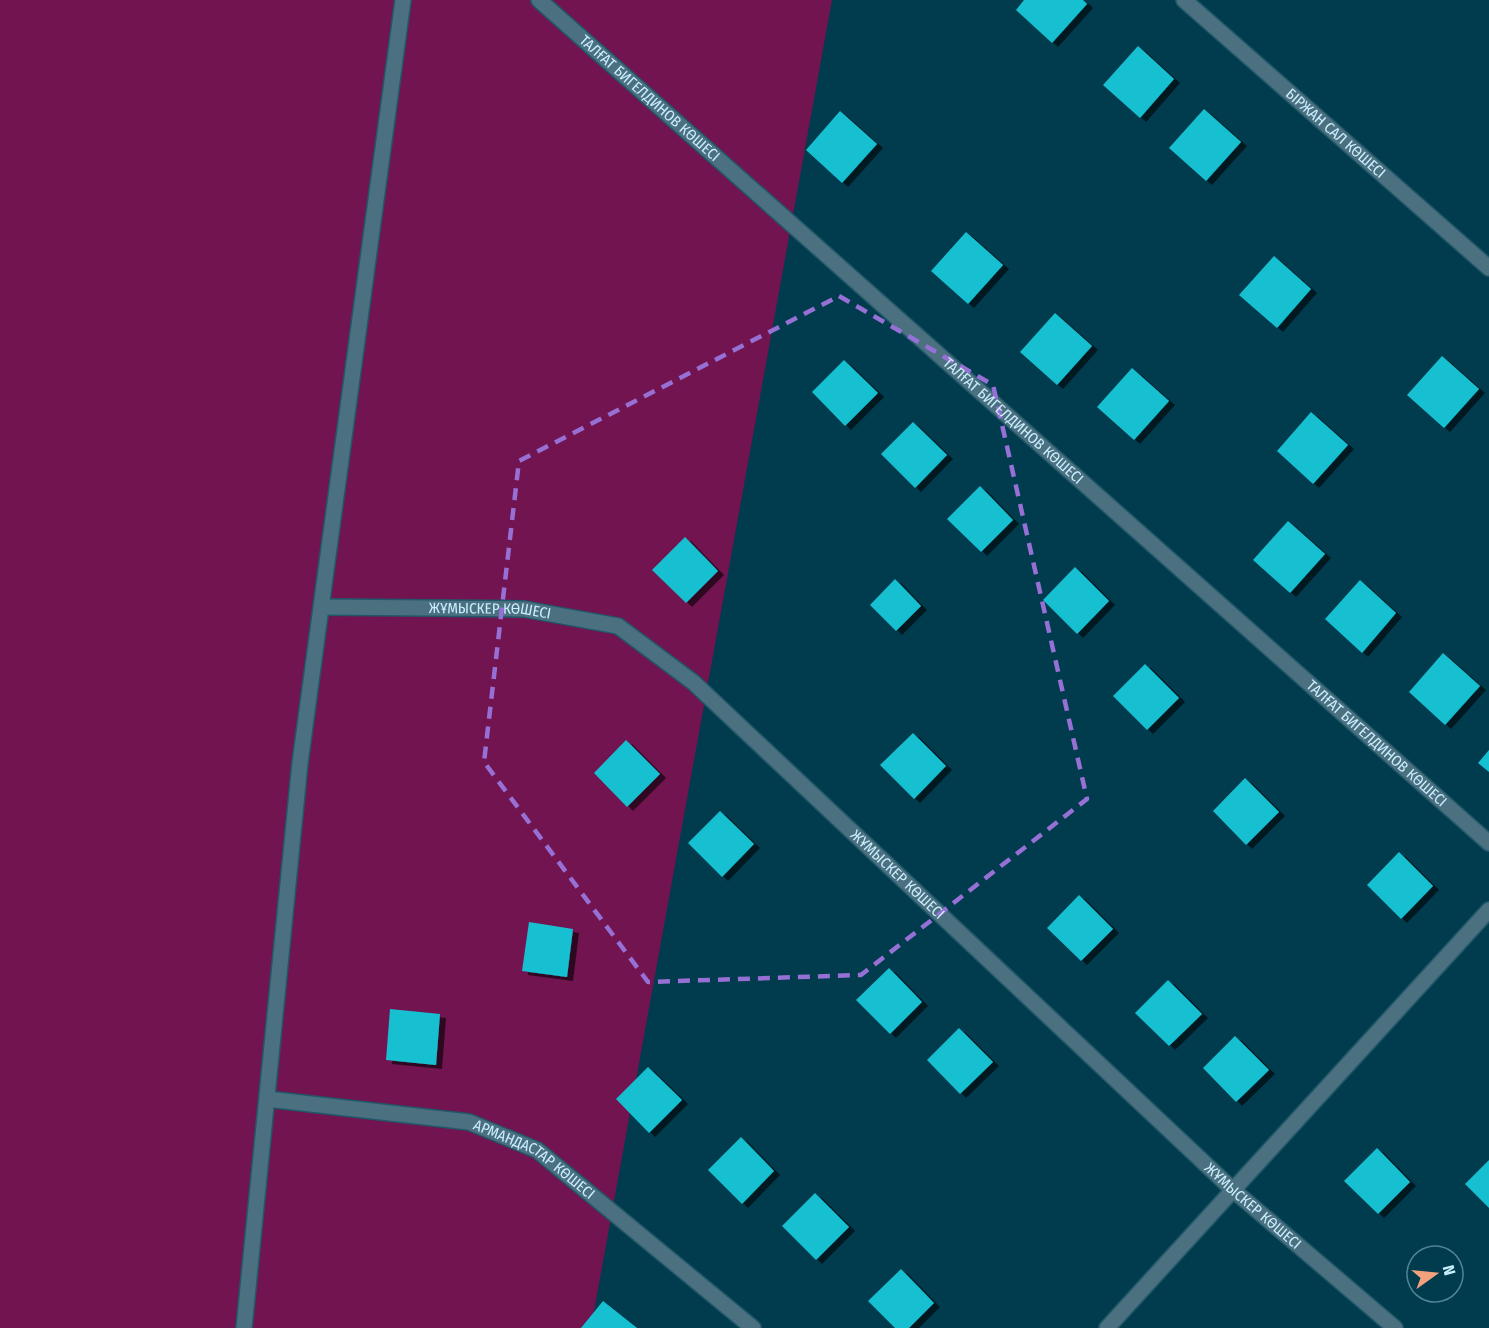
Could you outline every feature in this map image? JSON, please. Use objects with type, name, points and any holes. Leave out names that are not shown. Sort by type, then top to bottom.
[{"type":"street","points":[[244,1328],[300,763],[403,0]]},
{"type":"street","name":"ТАЛҒАТ БИГЕЛДИНОВ КӨШЕСІ","points":[[539,0],[1489,843]]},
{"type":"street","name":"БІРЖАН САЛ КӨШЕСІ","points":[[1184,0],[1489,268]]},
{"type":"street","name":"ЖҰМЫСКЕР КӨШЕСІ","points":[[322,607],[524,609],[618,626],[693,682],[1232,1189],[1395,1328]]},
{"type":"street","points":[[1107,1328],[1489,910]]},
{"type":"street","name":"АРМАНДАСТАР КӨШЕСІ","points":[[267,1099],[469,1122],[537,1150],[753,1328]]},
{"type":"highlighted area","points":[[839,296],[993,385],[1087,799],[861,975],[648,982],[484,762],[519,461]]},
{"type":"shaded area","points":[[0,0],[832,0],[591,1328],[0,1328]]},
{"type":"building","points":[[1024,0],[1083,0],[1087,4],[1052,43],[1016,10]]},
{"type":"building","points":[[1138,46],[1174,79],[1140,118],[1103,85]]},
{"type":"building","points":[[1204,109],[1241,142],[1206,181],[1169,148]]},
{"type":"building","points":[[840,111],[877,144],[842,183],[806,150]]},
{"type":"building","points":[[966,232],[1003,265],[968,304],[931,271]]},
{"type":"building","points":[[1274,256],[1311,289],[1277,328],[1239,295]]},
{"type":"building","points":[[1055,313],[1092,346],[1057,385],[1020,352]]},
{"type":"building","points":[[1442,356],[1479,389],[1444,428],[1407,395]]},
{"type":"building","points":[[844,360],[878,393],[845,426],[812,392]]},
{"type":"building","points":[[1132,368],[1169,401],[1134,440],[1097,407]]},
{"type":"building","points":[[1311,412],[1348,445],[1313,484],[1277,451]]},
{"type":"building","points":[[913,422],[947,455],[915,488],[881,454]]},
{"type":"building","points":[[980,486],[1013,520],[981,552],[947,519]]},
{"type":"building","points":[[1288,521],[1325,554],[1290,593],[1253,560]]},
{"type":"building","points":[[685,537],[718,571],[686,603],[652,570]]},
{"type":"building","points":[[1075,567],[1109,601],[1077,634],[1043,600]]},
{"type":"building","points":[[895,579],[921,606],[896,631],[870,605]]},
{"type":"building","points":[[1360,580],[1396,613],[1362,653],[1325,619]]},
{"type":"building","points":[[1443,653],[1480,686],[1445,725],[1409,692]]},
{"type":"building","points":[[1145,664],[1179,698],[1147,730],[1113,696]]},
{"type":"building","points":[[913,733],[946,766],[914,799],[880,765]]},
{"type":"building","points":[[626,740],[660,774],[627,807],[594,773]]},
{"type":"building","points":[[1489,750],[1489,772],[1478,763]]},
{"type":"building","points":[[1245,778],[1279,812],[1246,845],[1213,811]]},
{"type":"building","points":[[720,811],[754,844],[722,877],[688,843]]},
{"type":"building","points":[[1399,852],[1433,886],[1401,919],[1367,885]]},
{"type":"building","points":[[1079,895],[1113,929],[1081,961],[1047,928]]},
{"type":"building","points":[[529,922],[573,929],[567,977],[522,971]]},
{"type":"building","points":[[889,968],[922,1002],[890,1034],[856,1000]]},
{"type":"building","points":[[1168,980],[1202,1014],[1169,1046],[1135,1013]]},
{"type":"building","points":[[390,1009],[440,1014],[436,1065],[386,1060]]},
{"type":"building","points":[[959,1028],[993,1062],[960,1094],[927,1060]]},
{"type":"building","points":[[1235,1036],[1269,1070],[1236,1102],[1203,1068]]},
{"type":"building","points":[[648,1067],[682,1100],[649,1133],[616,1099]]},
{"type":"building","points":[[741,1137],[774,1171],[742,1204],[708,1170]]},
{"type":"building","points":[[1377,1148],[1410,1182],[1378,1214],[1344,1181]]},
{"type":"building","points":[[1489,1160],[1489,1208],[1465,1184]]},
{"type":"building","points":[[815,1193],[849,1227],[816,1260],[782,1226]]},
{"type":"building","points":[[901,1269],[934,1303],[909,1328],[895,1328],[868,1301]]},
{"type":"building","points":[[603,1301],[637,1328],[581,1328]]}]
